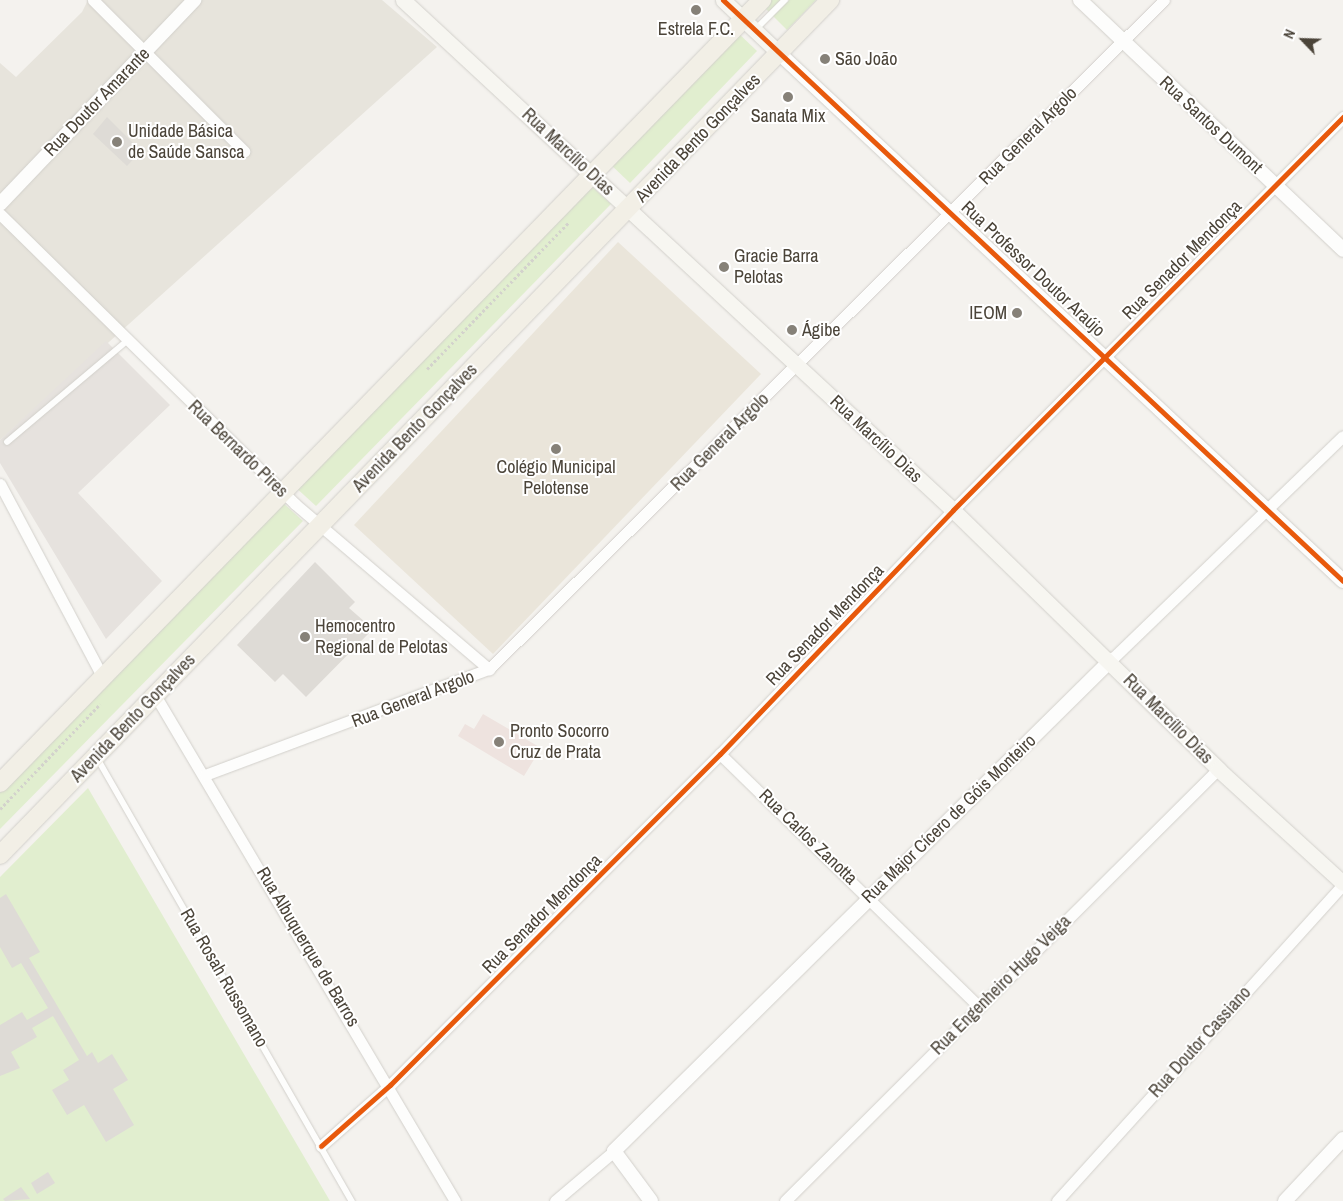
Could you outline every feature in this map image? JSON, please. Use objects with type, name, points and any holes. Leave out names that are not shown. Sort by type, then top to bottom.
[{"type":"main road","name":"Rua Marcílio Dias","points":[[403,0],[592,173],[953,510],[1111,660],[1218,769],[1343,883]]},
{"type":"main road","name":"Rua Professor Doutor Araújo","points":[[723,0],[780,54]]},
{"type":"main road","points":[[0,783],[592,173],[749,25],[762,0]]},
{"type":"main road","name":"Avenida Bento Gonçalves","points":[[0,855],[780,54],[830,0]]},
{"type":"street","points":[[93,0],[244,151]]},
{"type":"street","name":"Rua Doutor Amarante","points":[[0,204],[194,0]]},
{"type":"street","name":"Rua Santos Dumont","points":[[1080,0],[1122,42],[1343,250]]},
{"type":"street","name":"Rua General Argolo","points":[[206,775],[489,669],[1164,0]]},
{"type":"street","name":"Rua Professor Doutor Araújo","points":[[780,54],[1106,356],[1343,581]]},
{"type":"street","name":"Rua Senador Mendonça","points":[[321,1146],[390,1085],[720,754],[953,510],[1343,117]]},
{"type":"street","name":"Rua Bernardo Pires","points":[[0,214],[282,492],[319,526],[489,669]]},
{"type":"street","name":"Rua Major Cícero de Góis Monteiro","points":[[555,1201],[614,1151],[869,896],[1266,507],[1343,436]]},
{"type":"street","points":[[0,484],[103,678]]},
{"type":"street","name":"Rua Albuquerque de Barros","points":[[155,695],[206,775],[390,1085],[456,1201]]},
{"type":"street","name":"Rua Carlos Zanotta","points":[[720,754],[869,896],[978,1007]]},
{"type":"street","name":"Rua Engenheiro Hugo Veiga","points":[[785,1201],[1218,769]]},
{"type":"street","name":"Rua Doutor Cassiano","points":[[1057,1201],[1343,883]]},
{"type":"street","points":[[1285,1201],[1343,1139]]},
{"type":"street","points":[[614,1151],[651,1201]]},
{"type":"lane","points":[[749,25],[785,0]]},
{"type":"lane","points":[[7,442],[128,341]]},
{"type":"lane","name":"Rua Rosah Russomano","points":[[96,755],[352,1201]]},
{"type":"shaded area","points":[[88,0],[382,0],[437,47],[0,440],[0,63],[16,77],[82,12]]},
{"type":"shaded area","name":"Colégio Municipal Pelotense","points":[[618,242],[761,374],[493,654],[354,525]]},
{"type":"shaded area","points":[[106,341],[170,405],[78,493],[162,581],[106,639],[0,463],[0,440]]},
{"type":"shaded area","name":"Pronto Socorro Cruz de Prata","points":[[483,714],[541,748],[524,776],[458,736],[465,724],[474,729]]},
{"type":"green space","points":[[767,0],[816,0],[787,30],[762,5]]},
{"type":"green space","points":[[736,31],[757,51],[630,183],[609,163]]},
{"type":"green space","points":[[589,184],[611,204],[316,506],[293,485]]},
{"type":"green space","points":[[281,501],[303,521],[0,829],[0,786]]},
{"type":"green space","points":[[88,788],[330,1201],[0,1201],[0,877]]},
{"type":"building","name":"Unidade Básica de Saúde Sansca","points":[[107,117],[141,151],[127,166],[93,134]]},
{"type":"building","name":"Hemocentro Regional de Pelotas","points":[[315,562],[355,602],[349,608],[373,629],[306,697],[283,674],[275,682],[237,645]]},
{"type":"building","points":[[6,894],[40,952],[29,958],[87,1056],[92,1052],[98,1063],[112,1054],[128,1080],[113,1089],[134,1125],[106,1142],[84,1105],[67,1115],[52,1090],[69,1080],[63,1070],[79,1060],[53,1016],[32,1028],[37,1037],[11,1052],[20,1068],[0,1076],[0,1025],[22,1012],[27,1020],[48,1008],[21,963],[12,968],[0,947],[0,898]]},
{"type":"building","points":[[48,1172],[55,1183],[37,1194],[31,1183]]},
{"type":"building","points":[[21,1187],[30,1199],[5,1201],[3,1199]]},
{"type":"cycle path","points":[[723,0],[1343,581]]},
{"type":"cycle path","points":[[321,1146],[390,1085],[720,754],[953,510],[1343,117]]},
{"type":"place","name":"Estrela F.C.","points":[[696,10]]},
{"type":"place","name":"São João","points":[[825,59]]},
{"type":"place","name":"Sanata Mix","points":[[788,97]]},
{"type":"place","name":"Unidade Básica de Saúde Sansca","points":[[117,142]]},
{"type":"place","name":"Gracie Barra Pelotas","points":[[724,267]]},
{"type":"place","name":"IEOM","points":[[1017,313]]},
{"type":"place","name":"Ágibe","points":[[792,330]]},
{"type":"place","name":"Colégio Municipal Pelotense","points":[[556,449]]},
{"type":"place","name":"Hemocentro Regional de Pelotas","points":[[305,637]]},
{"type":"place","name":"Pronto Socorro Cruz de Prata","points":[[499,742]]}]
